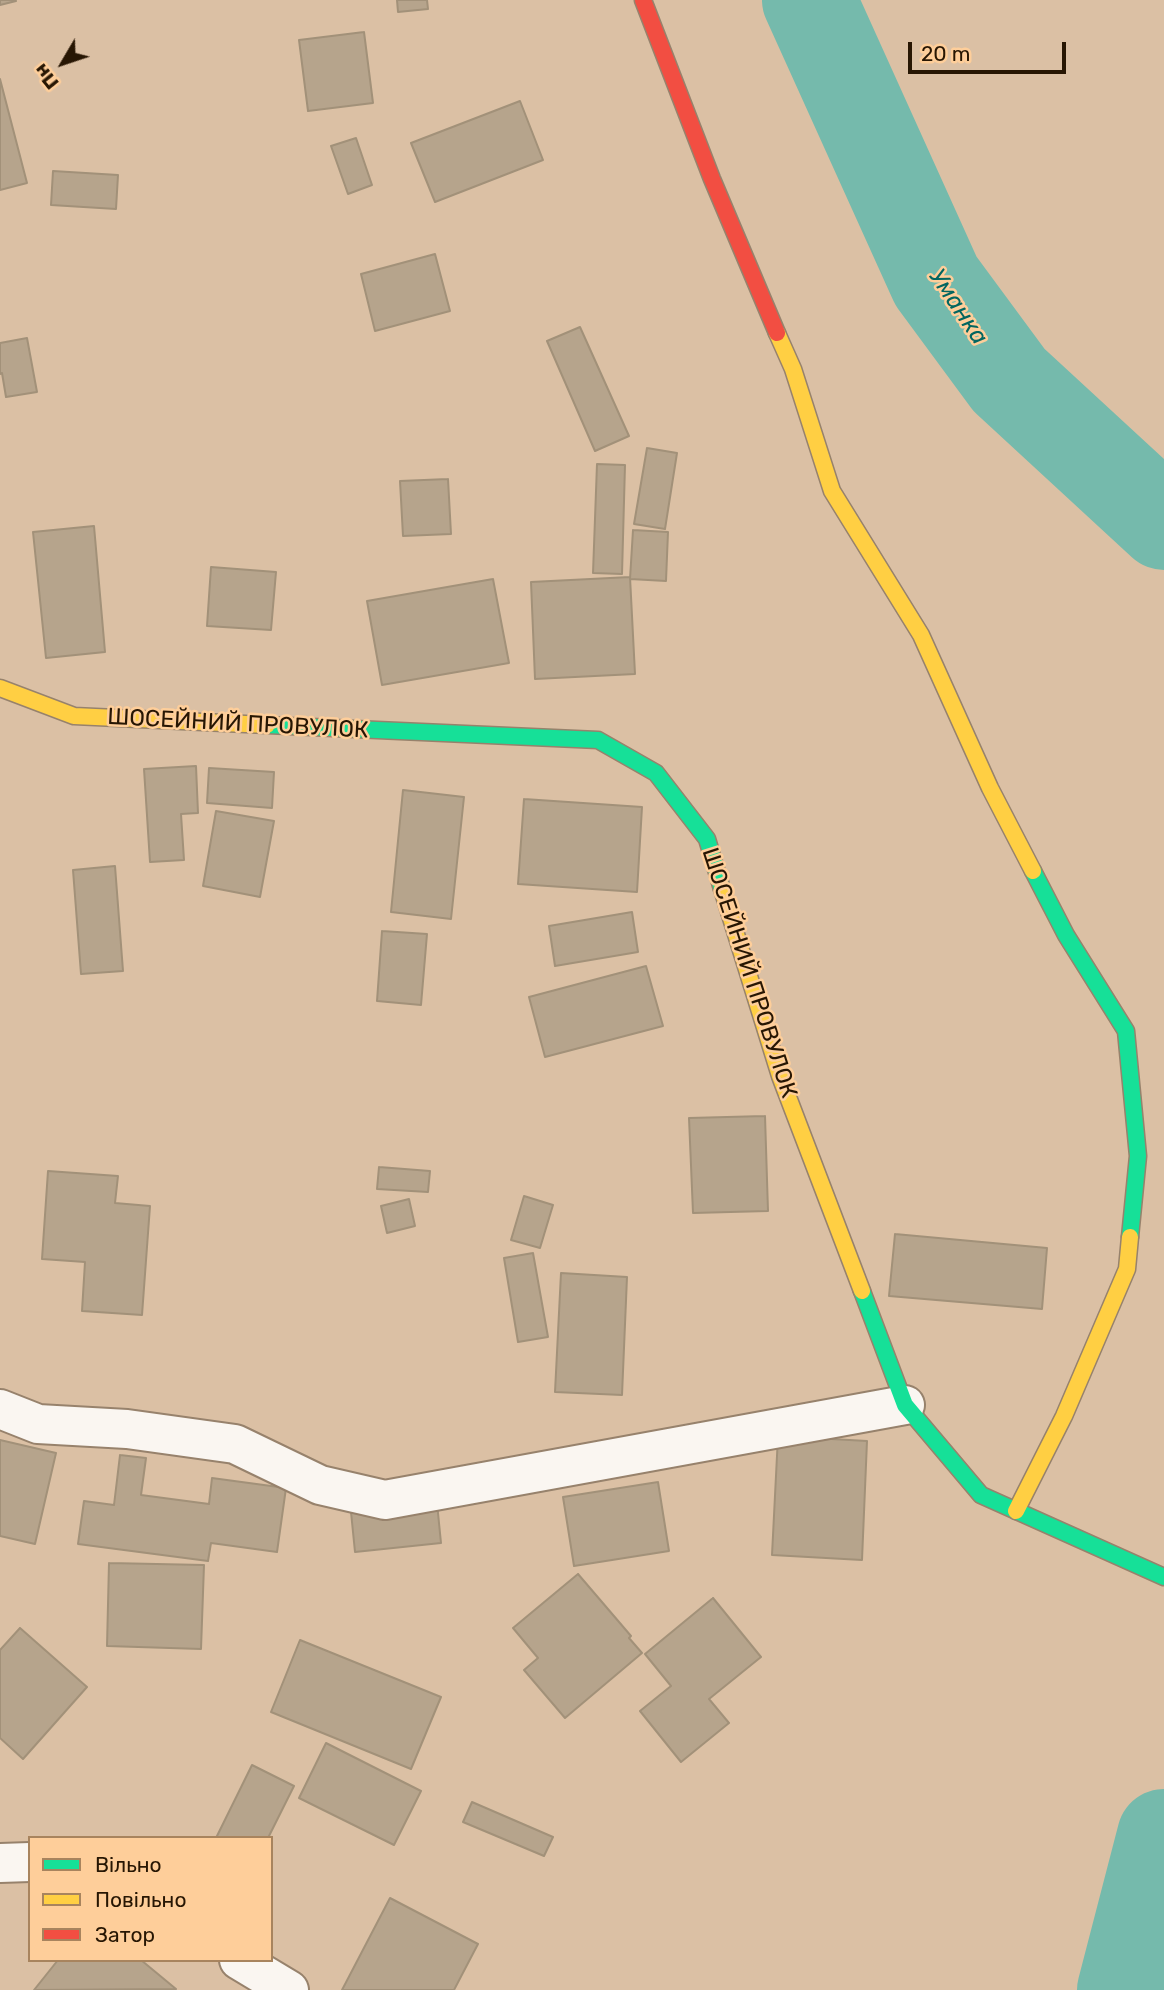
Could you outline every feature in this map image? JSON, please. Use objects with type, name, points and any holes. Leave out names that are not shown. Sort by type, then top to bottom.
[{"type":"street","points":[[643,0],[712,179],[793,369],[832,491],[921,635],[990,788],[1066,935],[1126,1031],[1138,1156],[1128,1269],[1064,1416],[1016,1511]]},
{"type":"street","name":"ШОСЕЙНИЙ ПРОВУЛОК","points":[[0,688],[74,716],[598,740],[656,773],[707,839],[780,1076],[905,1405],[981,1495],[1164,1577]]},
{"type":"street","points":[[0,1409],[38,1424],[127,1429],[235,1444],[320,1485],[385,1500],[905,1405]]},
{"type":"street","points":[[0,1863],[28,1862]]},
{"type":"street","points":[[242,1962],[289,1990]]},
{"type":"building","points":[[0,0],[15,0],[16,1],[0,5]]},
{"type":"building","points":[[397,0],[427,0],[428,9],[398,12]]},
{"type":"building","points":[[364,32],[373,103],[308,111],[299,40]]},
{"type":"building","points":[[0,79],[27,183],[0,190]]},
{"type":"building","points":[[520,101],[543,160],[435,202],[411,143]]},
{"type":"building","points":[[356,138],[372,185],[348,194],[331,146]]},
{"type":"building","points":[[53,171],[118,175],[116,209],[51,205]]},
{"type":"building","points":[[435,254],[450,311],[375,331],[361,274]]},
{"type":"building","points":[[580,327],[629,436],[595,451],[547,341]]},
{"type":"building","points":[[27,338],[37,392],[6,397],[2,373],[0,374],[0,343]]},
{"type":"building","points":[[647,448],[677,453],[665,529],[634,524]]},
{"type":"building","points":[[597,464],[625,465],[622,574],[593,573]]},
{"type":"building","points":[[448,479],[451,534],[403,536],[400,481]]},
{"type":"building","points":[[94,526],[105,652],[46,658],[33,532]]},
{"type":"building","points":[[633,530],[668,532],[666,581],[630,579]]},
{"type":"building","points":[[211,567],[276,572],[271,630],[207,626]]},
{"type":"building","points":[[630,577],[635,674],[535,679],[531,582]]},
{"type":"building","points":[[493,579],[509,663],[382,685],[367,601]]},
{"type":"building","points":[[196,766],[198,813],[181,814],[184,860],[150,862],[144,769]]},
{"type":"building","points":[[209,768],[274,772],[272,808],[207,803]]},
{"type":"building","points":[[403,790],[464,797],[451,919],[391,912]]},
{"type":"building","points":[[524,799],[642,807],[637,892],[518,884]]},
{"type":"building","points":[[216,811],[274,821],[260,897],[203,886]]},
{"type":"building","points":[[115,866],[123,971],[81,974],[73,870]]},
{"type":"building","points":[[632,912],[638,952],[555,966],[549,926]]},
{"type":"building","points":[[382,931],[427,934],[421,1005],[377,1001]]},
{"type":"building","points":[[646,966],[663,1026],[545,1057],[529,997]]},
{"type":"building","points":[[765,1116],[768,1211],[693,1213],[689,1118]]},
{"type":"building","points":[[379,1167],[430,1171],[428,1192],[377,1189]]},
{"type":"building","points":[[48,1171],[118,1176],[115,1203],[150,1206],[142,1315],[82,1311],[85,1262],[42,1259]]},
{"type":"building","points":[[524,1196],[553,1205],[540,1248],[511,1240]]},
{"type":"building","points":[[409,1199],[415,1226],[387,1233],[381,1206]]},
{"type":"building","points":[[895,1234],[1047,1248],[1042,1309],[889,1296]]},
{"type":"building","points":[[533,1253],[548,1337],[518,1342],[504,1258]]},
{"type":"building","points":[[561,1273],[627,1277],[622,1395],[555,1392]]},
{"type":"building","points":[[778,1436],[867,1441],[862,1560],[772,1555]]},
{"type":"building","points":[[0,1440],[56,1453],[35,1544],[0,1536]]},
{"type":"building","points":[[120,1455],[146,1458],[141,1495],[209,1504],[212,1478],[286,1488],[277,1552],[211,1543],[208,1561],[78,1544],[84,1501],[114,1505]]},
{"type":"building","points":[[658,1482],[669,1551],[574,1566],[563,1497]]},
{"type":"building","points":[[437,1503],[441,1543],[355,1552],[351,1512]]},
{"type":"building","points":[[109,1563],[204,1565],[201,1649],[107,1646]]},
{"type":"building","points":[[578,1574],[631,1636],[629,1638],[642,1653],[565,1718],[524,1670],[538,1658],[513,1628]]},
{"type":"building","points":[[713,1598],[761,1657],[709,1699],[729,1723],[681,1762],[640,1711],[671,1686],[645,1654]]},
{"type":"building","points":[[20,1628],[87,1687],[23,1759],[0,1738],[0,1650]]},
{"type":"building","points":[[300,1640],[441,1697],[411,1769],[271,1712]]},
{"type":"building","points":[[326,1743],[421,1791],[394,1845],[299,1798]]},
{"type":"building","points":[[252,1765],[294,1786],[269,1836],[217,1836]]},
{"type":"building","points":[[472,1802],[553,1837],[544,1856],[463,1822]]},
{"type":"building","points":[[390,1898],[478,1944],[454,1990],[342,1990]]},
{"type":"building","points":[[56,1962],[143,1962],[176,1989],[34,1990]]},
{"type":"waterway","name":"Уманка","points":[[809,0],[936,281],[1009,380],[1164,523]]},
{"type":"waterway","name":"Уманка","points":[[1124,1990],[1164,1836]]},
{"type":"traffic: fast","points":[[267,725],[598,740],[656,773],[707,839],[722,889]]},
{"type":"traffic: fast","points":[[1033,871],[1066,935],[1126,1031],[1138,1156],[1130,1237]]},
{"type":"traffic: fast","points":[[862,1291],[905,1405],[981,1495],[1164,1577]]},
{"type":"traffic: slow","points":[[777,333],[793,369],[832,491],[921,635],[990,788],[1033,871]]},
{"type":"traffic: slow","points":[[0,688],[74,716],[267,725]]},
{"type":"traffic: slow","points":[[722,889],[780,1076],[862,1291]]},
{"type":"traffic: slow","points":[[1016,1511],[1064,1416],[1127,1269],[1130,1237]]},
{"type":"traffic: jam","points":[[643,0],[712,179],[777,333]]}]
